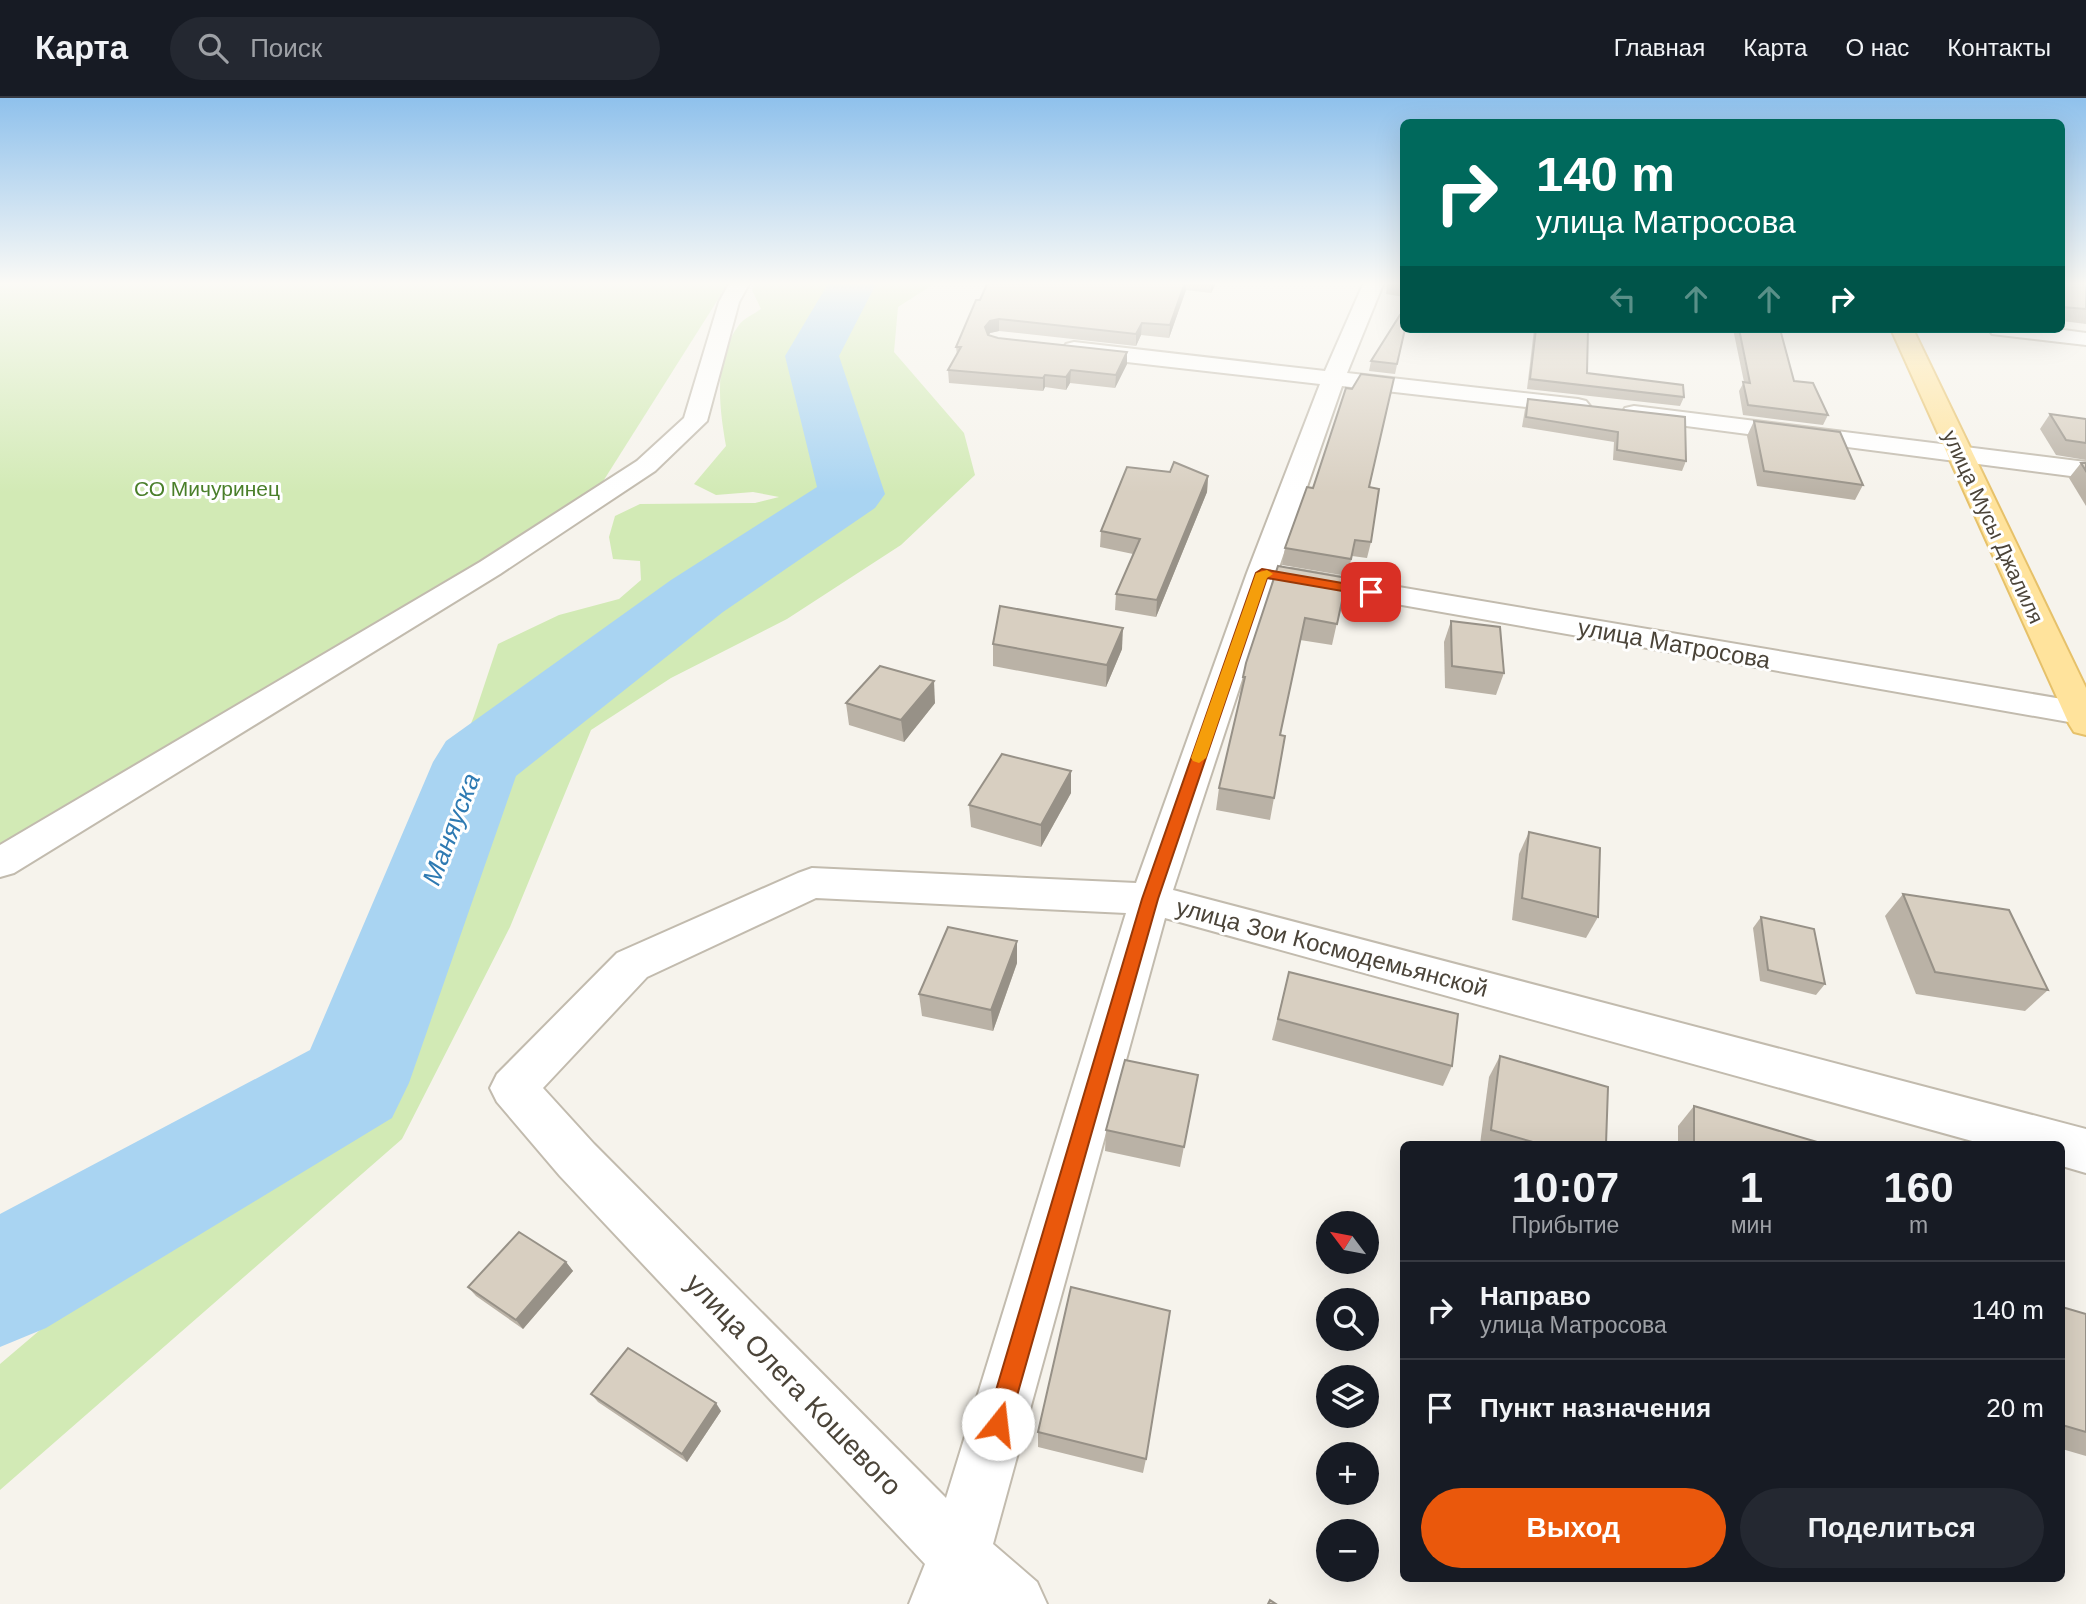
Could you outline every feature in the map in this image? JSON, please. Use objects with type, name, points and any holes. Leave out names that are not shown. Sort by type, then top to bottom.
[{"type":"main road","name":"улица Мусы Джалиля","points":[[1912,352],[1957,452],[2084,717]]},
{"type":"street","points":[[0,863],[491,568],[646,466],[695,421],[715,352]]},
{"type":"street","points":[[1104,352],[1334,376],[2086,470]]},
{"type":"street","points":[[950,1580],[1150,899],[1262,573],[1344,352]]},
{"type":"street","name":"улица Матросова","points":[[1262,573],[2084,717]]},
{"type":"street","name":"улица Зои Космодемьянской","points":[[577,1160],[513,1088],[632,965],[812,883],[1150,899],[2049,1141]]},
{"type":"street","name":"улица Зои Космодемьянской","points":[[2065,1145],[2086,1151]]},
{"type":"street","name":"улица Олега Кошевого","points":[[577,1160],[950,1580],[1015,1604]]},
{"type":"green space","name":"СО Мичуринец","points":[[0,352],[685,352],[602,483],[0,866]]},
{"type":"green space","points":[[894,352],[964,433],[975,475],[901,545],[787,619],[671,678],[591,730],[510,927],[402,1139],[0,1490],[0,1364],[173,1217],[234,1175],[323,1064],[380,971],[422,846],[474,716],[498,644],[559,615],[619,599],[641,580],[640,561],[613,559],[609,537],[615,516],[640,504],[755,503],[779,497],[753,492],[716,495],[694,484],[726,446],[720,399],[725,353]]},
{"type":"building","points":[[958,352],[1127,352],[1116,375],[1071,370],[1066,377],[1045,375],[1043,378],[948,370]]},
{"type":"building","points":[[1376,352],[1400,352],[1397,364],[1371,361]]},
{"type":"building","points":[[1533,352],[1587,352],[1587,373],[1683,385],[1684,397],[1530,379]]},
{"type":"building","points":[[1744,352],[1786,352],[1794,381],[1813,383],[1828,415],[1748,405],[1743,382],[1750,383]]},
{"type":"building","points":[[1361,374],[1394,378],[1369,487],[1379,489],[1371,542],[1355,540],[1351,559],[1285,548],[1307,487],[1313,488],[1346,388],[1352,389]]},
{"type":"building","points":[[1528,399],[1685,417],[1686,461],[1617,450],[1618,432],[1526,417]]},
{"type":"building","points":[[2050,414],[2086,419],[2086,443],[2066,440]]},
{"type":"building","points":[[1754,421],[1840,432],[1863,485],[1764,471]]},
{"type":"building","points":[[1174,462],[1208,476],[1157,600],[1116,594],[1140,539],[1101,531],[1127,467],[1170,472]]},
{"type":"building","points":[[1278,566],[1347,578],[1337,624],[1305,618],[1280,735],[1285,736],[1274,798],[1219,788],[1246,663]]},
{"type":"building","points":[[1000,606],[1123,628],[1107,665],[993,644]]},
{"type":"building","points":[[1451,621],[1500,627],[1504,673],[1452,666]]},
{"type":"building","points":[[880,666],[934,681],[901,720],[846,703]]},
{"type":"building","points":[[1002,754],[1071,771],[1041,825],[969,805]]},
{"type":"building","points":[[1529,832],[1600,848],[1598,917],[1522,898]]},
{"type":"building","points":[[1903,894],[2009,910],[2048,990],[1935,972]]},
{"type":"building","points":[[1761,917],[1814,929],[1825,984],[1768,970]]},
{"type":"building","points":[[948,927],[1017,941],[991,1010],[919,994]]},
{"type":"building","points":[[1289,972],[1458,1014],[1452,1066],[1278,1019]]},
{"type":"building","points":[[1500,1056],[1608,1087],[1606,1141],[1530,1141],[1491,1130]]},
{"type":"building","points":[[1125,1060],[1198,1075],[1184,1147],[1106,1130]]},
{"type":"building","points":[[1694,1106],[1814,1141],[1694,1141]]},
{"type":"building","points":[[519,1232],[566,1262],[516,1320],[468,1287]]},
{"type":"building","points":[[1071,1287],[1170,1311],[1146,1459],[1038,1432]]},
{"type":"building","points":[[2065,1308],[2086,1314],[2086,1432],[2065,1426]]},
{"type":"building","points":[[628,1348],[716,1403],[682,1454],[591,1394]]},
{"type":"waterway","name":"Маняуска","points":[[0,1283],[352,1083],[477,762],[697,596],[852,494],[812,356],[814,352]]},
{"type":"slow traffic","points":[[1199,758],[1262,573],[1267,574]]},
{"type":"route","points":[[998,1424],[1150,899],[1262,573],[1371,592]]}]
